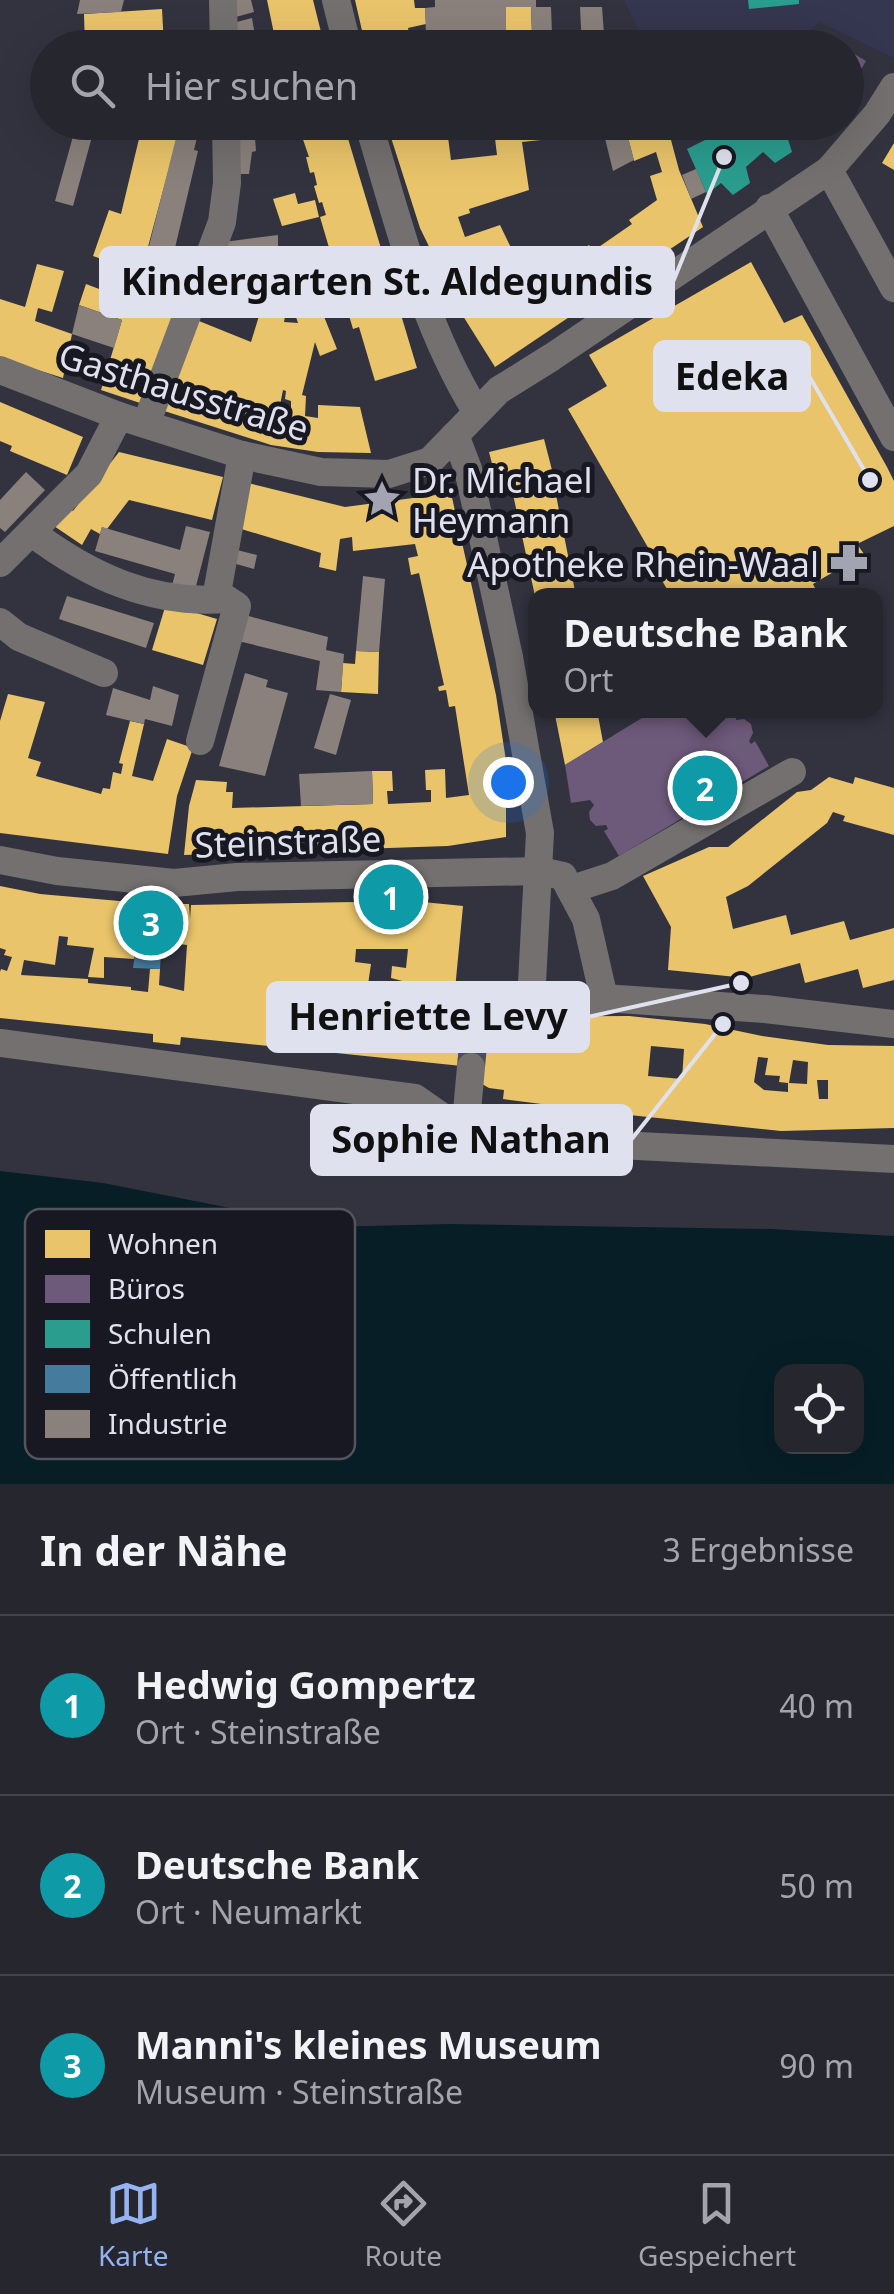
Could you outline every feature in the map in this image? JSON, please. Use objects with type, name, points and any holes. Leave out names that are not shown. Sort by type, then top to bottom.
[{"type":"street","points":[[223,0],[224,30]]},
{"type":"street","points":[[336,0],[344,30]]},
{"type":"street","name":"Gasthausstraße","points":[[864,128],[894,87]]},
{"type":"street","points":[[0,563],[88,474],[133,420],[222,222],[226,140]]},
{"type":"street","points":[[374,140],[430,322],[452,373],[476,411]]},
{"type":"street","name":"Gasthausstraße","points":[[0,370],[133,420],[242,455],[321,472],[389,474],[430,460],[500,390],[829,170],[854,140]]},
{"type":"street","points":[[829,170],[894,288]]},
{"type":"street","points":[[769,208],[894,437]]},
{"type":"street","points":[[455,435],[468,469],[510,657],[540,833],[531,1001]]},
{"type":"street","points":[[200,740],[237,606],[216,593],[242,455]]},
{"type":"street","points":[[32,532],[73,564],[122,585],[193,602],[226,599]]},
{"type":"street","points":[[0,622],[19,637],[104,673]]},
{"type":"street","points":[[572,889],[612,876],[792,772]]},
{"type":"street","name":"Steinstraße","points":[[0,860],[57,871],[174,883],[540,871]]},
{"type":"street","points":[[540,871],[564,876],[572,889],[586,919],[604,998]]},
{"type":"street","points":[[476,1017],[531,1001],[575,1006],[604,998],[764,1009],[894,1024]]},
{"type":"street","points":[[0,1043],[415,1098],[466,1133],[540,1141],[894,1158]]},
{"type":"street","points":[[466,1133],[471,1067]]},
{"type":"shaded area","points":[[624,0],[894,0],[894,58],[864,44],[864,30],[836,30],[819,22],[811,30],[638,30]]},
{"type":"shaded area","points":[[0,1171],[103,1183],[235,1209],[25,1209],[25,1459],[355,1459],[355,1226],[772,1229],[894,1236],[894,1484],[0,1484]]},
{"type":"building: Wohnen","points":[[267,0],[313,0],[320,30],[273,30]]},
{"type":"building: Wohnen","points":[[355,0],[414,0],[415,8],[425,8],[426,24],[408,30],[362,30]]},
{"type":"building: Wohnen","points":[[506,7],[531,7],[532,30],[506,30]]},
{"type":"building: Wohnen","points":[[162,9],[163,30],[84,30],[84,14]]},
{"type":"building: Wohnen","points":[[139,140],[177,140],[141,273],[93,256],[109,210],[121,214]]},
{"type":"building: Wohnen","points":[[303,140],[348,140],[417,368],[375,381],[359,327],[353,329],[320,217],[326,215],[314,186],[314,172],[310,173]]},
{"type":"building: Wohnen","points":[[392,140],[448,140],[451,160],[497,155],[495,140],[541,140],[522,142],[529,190],[469,209],[470,213],[458,217],[465,237],[500,225],[513,252],[505,256],[511,267],[493,276],[513,311],[542,291],[535,281],[589,245],[593,251],[632,224],[629,220],[657,200],[650,176],[662,172],[656,152],[634,161],[629,140],[671,140],[703,227],[495,367],[463,316],[420,228]]},
{"type":"building: Wohnen","points":[[894,143],[894,170],[882,163]]},
{"type":"building: Wohnen","points":[[295,193],[298,204],[315,200],[319,217],[282,226],[273,199]]},
{"type":"building: Wohnen","points":[[751,262],[784,323],[802,315],[887,467],[894,481],[894,526],[857,544],[864,554],[813,584],[815,588],[666,588],[653,565],[657,563],[568,409],[607,386],[589,355]]},
{"type":"building: Wohnen","points":[[37,264],[64,271],[52,312],[38,308],[35,321],[72,334],[63,378],[0,358],[0,299],[25,307]]},
{"type":"building: Wohnen","points":[[302,264],[313,291],[288,299],[277,270]]},
{"type":"building: Wohnen","points":[[86,284],[152,309],[157,307],[163,289],[181,296],[140,403],[101,390],[122,320],[79,305]]},
{"type":"building: Wohnen","points":[[263,303],[286,311],[284,322],[298,323],[294,311],[319,304],[337,349],[320,356],[315,342],[302,395],[306,396],[305,416],[318,418],[318,405],[360,407],[371,453],[318,452],[271,445],[158,409],[194,319],[251,342]],"holes":[[[283,390],[285,399],[291,401],[291,408],[280,405]]]},
{"type":"building: Wohnen","points":[[0,402],[83,437],[67,475],[10,451],[12,446],[0,441]]},
{"type":"building: Wohnen","points":[[544,439],[553,474],[559,472],[565,493],[556,495],[574,588],[533,588],[511,485],[498,487],[489,452]]},
{"type":"building: Wohnen","points":[[119,452],[223,477],[212,520],[129,500],[107,529],[102,527],[100,534],[91,529],[82,545],[54,526],[69,508],[73,511]]},
{"type":"building: Wohnen","points":[[248,483],[345,507],[451,493],[496,695],[506,761],[506,837],[448,846],[184,855],[196,780],[227,782],[226,792],[233,792],[232,808],[373,804],[372,771],[392,771],[393,791],[387,791],[388,804],[431,802],[425,770],[445,769],[446,798],[469,795],[455,706],[449,707],[446,690],[439,691],[438,687],[444,685],[419,573],[411,575],[408,558],[418,556],[415,544],[353,551],[352,537],[340,539],[336,571],[319,567],[321,553],[238,528]]},
{"type":"building: Wohnen","points":[[166,604],[217,619],[203,665],[152,650]]},
{"type":"building: Wohnen","points":[[356,651],[379,652],[378,694],[341,692],[343,663],[355,664]]},
{"type":"building: Wohnen","points":[[8,694],[45,702],[28,758],[41,762],[36,776],[101,794],[103,788],[110,789],[113,772],[121,774],[123,764],[119,763],[130,721],[144,724],[132,776],[153,781],[167,739],[193,748],[177,796],[168,854],[0,833],[0,721]]},
{"type":"building: Wohnen","points":[[556,718],[598,718],[603,742],[565,765]]},
{"type":"building: Wohnen","points":[[829,777],[853,784],[855,777],[894,788],[894,835],[843,821],[845,816],[833,812],[827,823],[748,886],[726,897],[733,929],[786,915],[791,935],[844,921],[850,940],[894,928],[894,980],[863,988],[858,969],[805,983],[800,963],[746,978],[668,970],[671,927],[643,876],[709,847],[728,847],[797,792],[811,790]]},
{"type":"building: Wohnen","points":[[0,886],[40,894],[142,903],[134,959],[104,957],[104,978],[88,977],[94,948],[67,945],[68,937],[59,936],[55,965],[24,960],[21,975],[88,979],[88,983],[148,992],[150,969],[160,969],[159,985],[184,991],[187,945],[162,942],[164,904],[189,904],[190,919],[191,905],[413,901],[463,906],[452,1021],[485,1024],[485,1017],[629,1016],[705,1024],[828,1045],[894,1046],[894,1128],[781,1131],[620,1114],[503,1099],[504,1090],[482,1084],[481,1068],[181,1037],[180,1045],[153,1042],[153,1034],[0,1018],[0,972],[7,971],[12,957],[4,955],[6,950],[0,948]],"holes":[[[356,949],[408,949],[406,968],[392,966],[391,978],[417,985],[415,1007],[383,999],[382,1007],[365,1005],[371,964],[355,962]],[[651,1046],[684,1049],[682,1079],[648,1076]],[[758,1057],[768,1058],[765,1075],[780,1076],[779,1082],[788,1083],[788,1092],[764,1090],[754,1082]],[[793,1060],[808,1062],[807,1084],[789,1083]],[[817,1080],[828,1080],[828,1099],[819,1099]]]},
{"type":"building: Büros","points":[[642,718],[736,718],[751,724],[753,733],[749,741],[755,741],[769,766],[619,856],[604,831],[608,829],[606,825],[596,826],[590,820],[589,812],[594,805],[590,800],[571,803],[565,765]]},
{"type":"building: Schulen","points":[[748,0],[799,0],[799,4],[749,9]]},
{"type":"building: Schulen","points":[[705,140],[788,140],[792,152],[775,163],[763,152],[746,167],[750,183],[733,195],[721,183],[707,194],[687,149]]},
{"type":"building: Öffentlich","points":[[142,903],[164,904],[160,969],[133,968]]},
{"type":"building: Industrie","points":[[80,0],[124,0],[121,12],[77,14]]},
{"type":"building: Industrie","points":[[230,0],[251,0],[254,12],[232,18]]},
{"type":"building: Industrie","points":[[435,0],[536,0],[536,7],[551,7],[552,30],[532,30],[531,7],[506,7],[506,30],[426,30],[425,8],[435,7]]},
{"type":"building: Industrie","points":[[580,7],[602,7],[604,30],[581,30]]},
{"type":"building: Industrie","points":[[252,18],[254,30],[230,30],[229,24]]},
{"type":"building: Industrie","points":[[72,140],[91,140],[73,206],[55,201]]},
{"type":"building: Industrie","points":[[176,140],[196,140],[194,150],[198,151],[170,269],[145,262]]},
{"type":"building: Industrie","points":[[235,140],[255,140],[249,174],[234,174]]},
{"type":"building: Industrie","points":[[605,140],[629,140],[634,160],[613,171]]},
{"type":"building: Industrie","points":[[696,169],[706,192],[691,199],[682,175]]},
{"type":"building: Industrie","points":[[278,235],[278,253],[217,260],[224,242]]},
{"type":"building: Industrie","points":[[79,305],[122,320],[114,348],[72,334]]},
{"type":"building: Industrie","points":[[26,472],[45,490],[5,532],[0,528],[0,500]]},
{"type":"building: Industrie","points":[[186,526],[210,532],[194,594],[171,589],[175,574],[95,551],[102,527],[180,550]]},
{"type":"building: Industrie","points":[[233,549],[257,555],[254,569],[229,562]]},
{"type":"building: Industrie","points":[[363,576],[385,579],[379,652],[356,651]]},
{"type":"building: Industrie","points":[[67,596],[154,623],[146,648],[59,619]]},
{"type":"building: Industrie","points":[[241,614],[328,637],[326,650],[344,654],[341,692],[316,690],[320,661],[234,640]]},
{"type":"building: Industrie","points":[[245,673],[268,680],[266,687],[288,693],[265,776],[219,766]]},
{"type":"building: Industrie","points":[[153,686],[179,695],[172,726],[106,715],[113,688],[150,700]]},
{"type":"building: Industrie","points":[[330,694],[351,700],[336,755],[314,748]]},
{"type":"building: Industrie","points":[[372,771],[373,804],[301,806],[299,774]]},
{"type":"tunnel","points":[[471,1067],[475,1023]]},
{"type":"place","name":"Kindergarten St. Aldegundis","points":[[724,157]]},
{"type":"place","name":"Edeka","points":[[870,480]]},
{"type":"place","name":"Dr. Michael Heymann","points":[[382,499]]},
{"type":"place","name":"Apotheke Rhein-Waal","points":[[849,563]]},
{"type":"place","name":"Deutsche Bank","points":[[705,788]]},
{"type":"place","name":"Hedwig Gompertz","points":[[391,897]]},
{"type":"place","name":"Manni's kleines Museum","points":[[151,923]]},
{"type":"place","name":"Henriette Levy","points":[[741,983]]},
{"type":"place","name":"Sophie Nathan","points":[[723,1024]]}]
